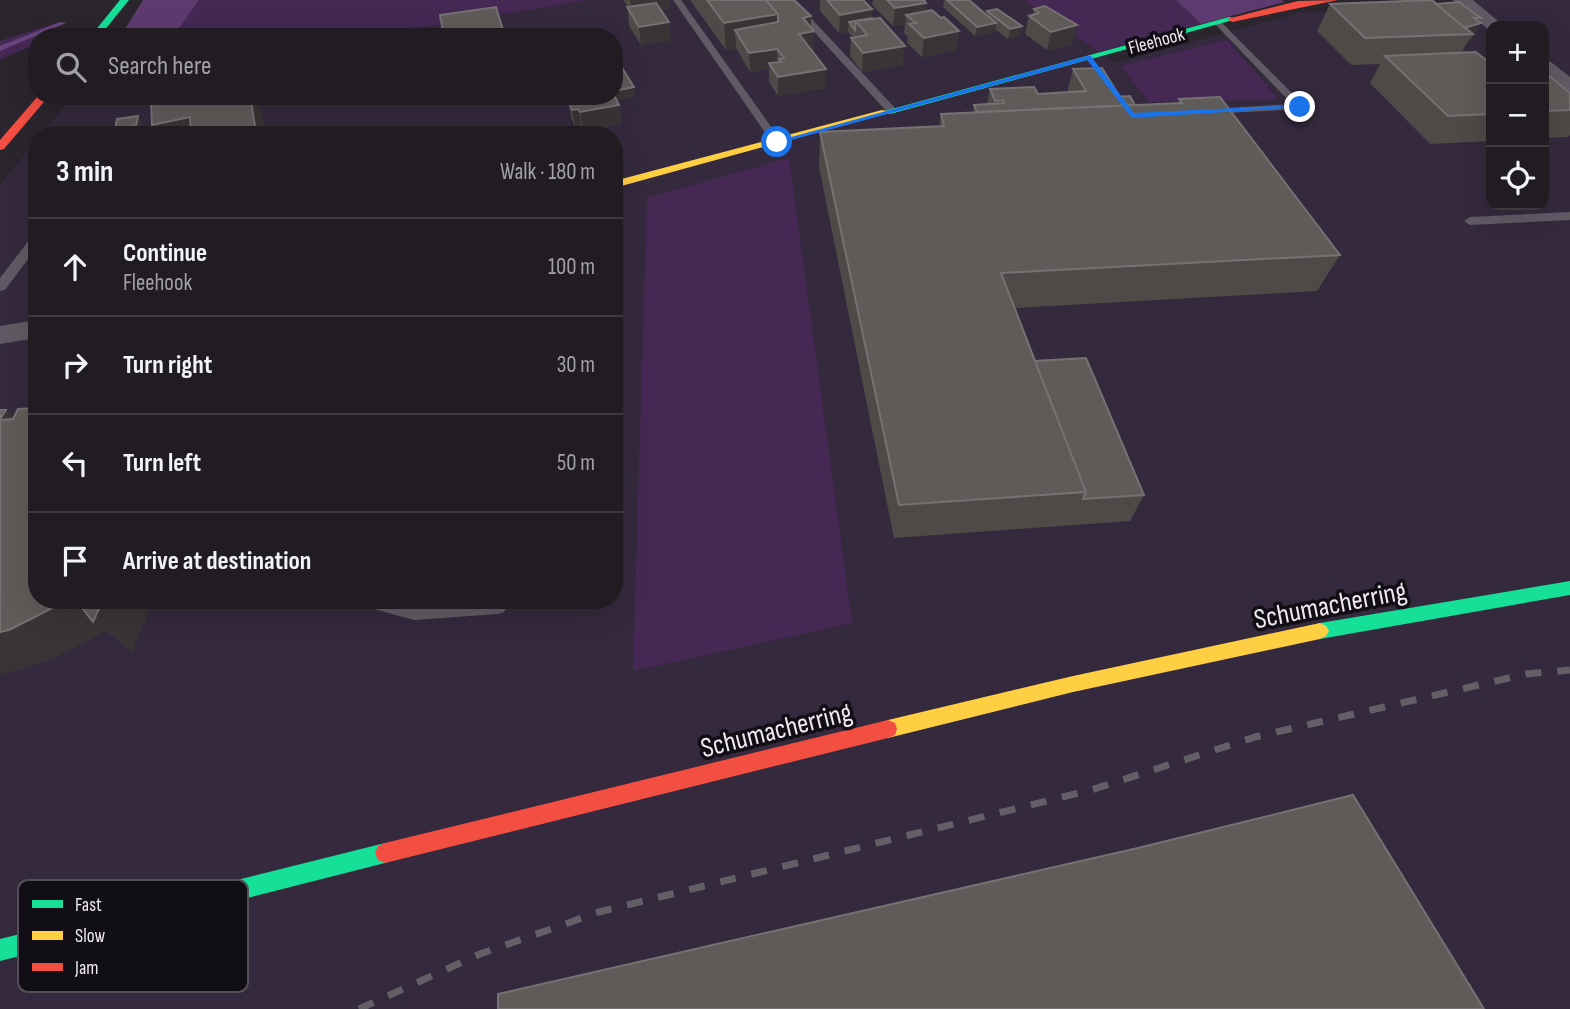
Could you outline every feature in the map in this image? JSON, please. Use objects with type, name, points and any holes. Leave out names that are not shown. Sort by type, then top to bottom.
[{"type":"main road","points":[[102,28],[125,0]]},
{"type":"main road","name":"Fleehook","points":[[623,184],[892,111],[1093,63],[1219,23],[1298,4],[1334,0]]},
{"type":"main road","points":[[0,147],[36,105]]},
{"type":"main road","name":"Schumacherring","points":[[248,887],[646,787],[1073,684],[1362,622],[1570,588]]},
{"type":"main road","name":"Schumacherring","points":[[0,950],[18,945]]},
{"type":"street","points":[[1462,0],[1489,21]]},
{"type":"street","points":[[1549,70],[1570,87]]},
{"type":"street","points":[[0,335],[28,330]]},
{"type":"lane","points":[[677,0],[777,142]]},
{"type":"lane","points":[[789,0],[892,111]]},
{"type":"lane","points":[[1202,112],[1300,107],[1219,23]]},
{"type":"lane","points":[[1470,221],[1570,216]]},
{"type":"lane","points":[[0,287],[28,251]]},
{"type":"lane","points":[[402,609],[414,612],[464,609]]},
{"type":"shaded area","points":[[143,0],[199,0],[179,28],[126,28]]},
{"type":"shaded area","points":[[199,0],[588,0],[408,28],[179,28]]},
{"type":"shaded area","points":[[588,0],[954,0],[958,3],[973,0],[1024,0],[1115,63],[1298,13],[1478,0],[1570,0],[1570,1009],[0,1009],[0,184],[28,151],[28,609],[623,609],[623,126],[48,126],[66,105],[623,105],[623,28],[408,28]]},
{"type":"shaded area","points":[[1024,0],[1176,0],[1201,24],[1099,52]]},
{"type":"shaded area","points":[[1176,0],[1282,0],[1284,2],[1201,24]]},
{"type":"shaded area","points":[[28,32],[28,48],[0,59],[0,41]]},
{"type":"shaded area","points":[[1227,40],[1278,99],[1149,102],[1121,66]]},
{"type":"shaded area","points":[[789,158],[852,623],[633,671],[647,198]]},
{"type":"building","points":[[707,0],[766,0],[778,14],[724,23]]},
{"type":"building","points":[[766,0],[794,0],[811,16],[803,18],[814,31],[799,34],[826,69],[778,77],[769,63],[781,62],[779,59],[784,58],[777,49],[749,53],[735,30],[778,22],[778,14]]},
{"type":"building","points":[[827,0],[863,0],[872,9],[840,15]]},
{"type":"building","points":[[887,0],[924,0],[926,3],[895,8]]},
{"type":"building","points":[[947,0],[969,0],[996,23],[977,27]]},
{"type":"building","points":[[1432,0],[1473,34],[1365,38],[1330,4]]},
{"type":"building","points":[[1459,2],[1481,18],[1474,18],[1481,23],[1465,28],[1436,4]]},
{"type":"building","points":[[656,3],[669,22],[639,27],[627,7]]},
{"type":"building","points":[[1045,6],[1077,25],[1051,32],[1029,16],[1039,13],[1034,9]]},
{"type":"building","points":[[496,7],[502,28],[442,28],[440,15]]},
{"type":"building","points":[[997,9],[1022,26],[1010,29],[987,11]]},
{"type":"building","points":[[932,10],[959,31],[924,38],[909,24],[916,23],[906,15]]},
{"type":"building","points":[[872,18],[856,21],[855,30],[849,22]]},
{"type":"building","points":[[880,18],[905,46],[863,53],[851,38],[867,35],[856,21]]},
{"type":"building","points":[[1476,52],[1486,60],[1486,114],[1448,116],[1385,56]]},
{"type":"building","points":[[1102,68],[1117,92],[1114,92],[1116,97],[1130,96],[1135,105],[977,112],[974,105],[1004,103],[1003,100],[995,101],[990,89],[1034,87],[1038,94],[1086,91],[1073,69]]},
{"type":"building","points":[[623,69],[634,87],[623,89]]},
{"type":"building","points":[[1549,76],[1570,93],[1570,110],[1549,111]]},
{"type":"building","points":[[1220,97],[1340,255],[1001,273],[1086,492],[899,505],[820,132],[944,126],[941,114],[1182,103],[1179,99]]},
{"type":"building","points":[[151,105],[252,105],[255,126],[190,126],[190,117],[152,125]]},
{"type":"building","points":[[570,105],[619,105],[580,112],[578,109],[572,110]]},
{"type":"building","points":[[138,116],[136,126],[116,126],[117,119]]},
{"type":"building","points":[[1086,358],[1144,495],[1083,499],[1086,492],[1035,361]]},
{"type":"building","points":[[28,408],[28,609],[50,609],[0,632],[0,420],[13,419],[18,409]]},
{"type":"building","points":[[83,609],[99,609],[93,622]]},
{"type":"building","points":[[1353,795],[1484,1009],[498,1009],[498,994],[1138,848]]},
{"type":"waterway","points":[[50,28],[62,23]]},
{"type":"waterway","points":[[0,49],[28,37]]},
{"type":"railway","points":[[359,1009],[480,954],[599,912],[1091,790],[1255,737],[1526,674],[1570,670]]},
{"type":"traffic: fast","points":[[102,28],[125,0]]},
{"type":"traffic: fast","points":[[886,112],[1232,19]]},
{"type":"traffic: fast","points":[[1320,631],[1570,588]]},
{"type":"traffic: fast","points":[[248,888],[385,853]]},
{"type":"traffic: fast","points":[[0,950],[18,945]]},
{"type":"traffic: slow","points":[[623,183],[886,112]]},
{"type":"traffic: slow","points":[[888,729],[1073,684],[1320,631]]},
{"type":"traffic: jam","points":[[1232,19],[1298,4],[1334,0]]},
{"type":"traffic: jam","points":[[0,147],[36,105]]},
{"type":"traffic: jam","points":[[385,853],[888,729]]},
{"type":"route","points":[[777,142],[1089,58],[1132,116],[1300,107]]}]
